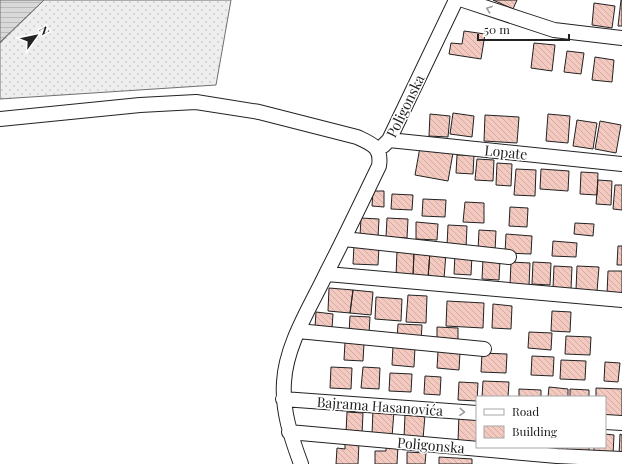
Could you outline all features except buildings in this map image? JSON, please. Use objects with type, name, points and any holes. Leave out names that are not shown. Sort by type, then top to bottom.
[{"type":"street","name":"Poligonska","points":[[301,464],[289,432],[283,399],[284,380],[298,331],[379,166],[381,156],[378,150],[389,140],[456,0]]},
{"type":"street","points":[[463,0],[554,30],[622,38]]},
{"type":"street","points":[[0,119],[140,105],[196,102],[259,112],[357,137],[368,142],[378,150]]},
{"type":"street","name":"Lopate","points":[[389,140],[622,164]]},
{"type":"street","points":[[344,238],[509,257]]},
{"type":"street","points":[[327,274],[622,300]]},
{"type":"street","points":[[298,331],[484,349]]},
{"type":"street","name":"Bajrama Hasanovića","points":[[283,399],[476,413]]},
{"type":"street","points":[[606,422],[622,423]]},
{"type":"street","name":"Poligonska","points":[[289,432],[557,456],[622,459]]},
{"type":"shaded area","points":[[0,0],[44,0],[0,42]]},
{"type":"shaded area","points":[[44,0],[231,0],[216,85],[0,99],[0,43]]}]
